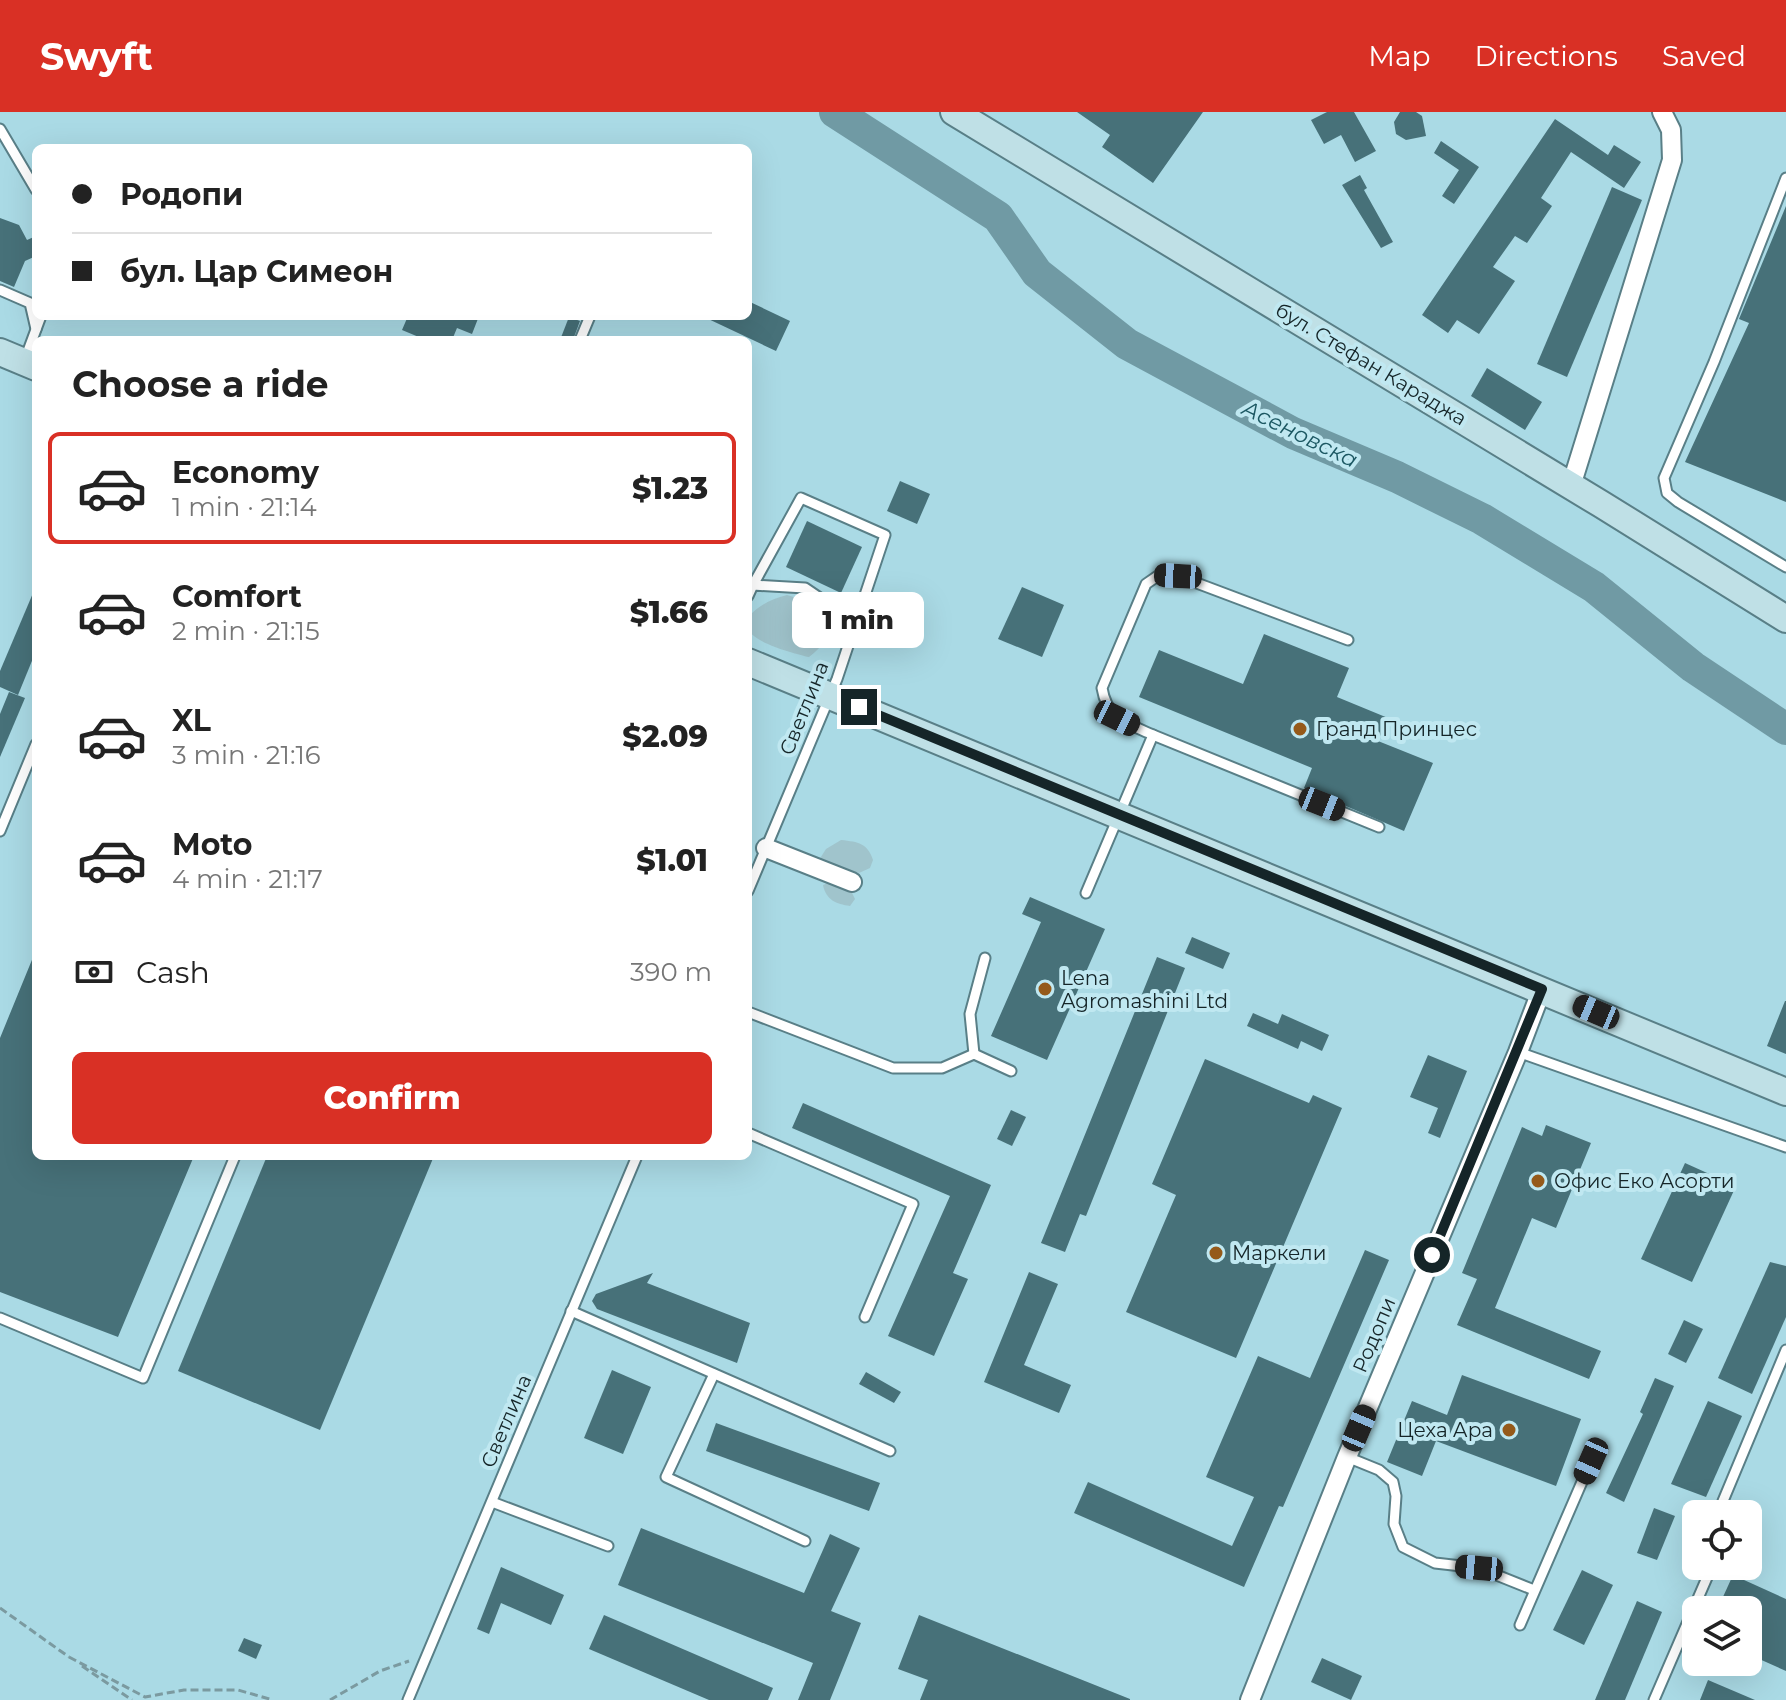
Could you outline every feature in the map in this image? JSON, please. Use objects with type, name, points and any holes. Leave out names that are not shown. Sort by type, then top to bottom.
[{"type":"main road","name":"бул. Стефан Караджа","points":[[954,112],[1786,619]]},
{"type":"main road","points":[[0,352],[30,365]]},
{"type":"main road","points":[[752,664],[1786,1092]]},
{"type":"street","points":[[1571,486],[1672,160],[1671,130],[1662,112]]},
{"type":"street","points":[[766,848],[852,882]]},
{"type":"street","name":"Родопи","points":[[1250,1700],[1347,1457],[1542,989]]},
{"type":"lane","points":[[0,129],[32,183]]},
{"type":"lane","points":[[1786,178],[1714,362],[1664,478],[1667,493],[1678,502],[1786,567]]},
{"type":"lane","points":[[0,290],[30,303],[32,312]]},
{"type":"lane","points":[[34,320],[36,329]]},
{"type":"lane","points":[[35,336],[39,320]]},
{"type":"lane","name":"Светлина","points":[[752,881],[830,695],[885,535],[801,498],[753,585]]},
{"type":"lane","points":[[1348,640],[1178,576],[1159,575],[1146,584],[1102,688],[1105,705],[1117,718],[1379,827]]},
{"type":"lane","points":[[753,585],[805,588],[855,622]]},
{"type":"lane","points":[[1086,893],[1153,735]]},
{"type":"lane","points":[[0,831],[32,754]]},
{"type":"lane","points":[[974,1054],[970,1014],[985,958]]},
{"type":"lane","points":[[752,1014],[893,1068],[942,1068],[974,1054],[1011,1071]]},
{"type":"lane","points":[[1518,1052],[1786,1147]]},
{"type":"lane","points":[[752,1135],[913,1204],[865,1317]]},
{"type":"lane","points":[[0,1318],[143,1378],[233,1160]]},
{"type":"lane","name":"Светлина","points":[[408,1700],[635,1160]]},
{"type":"lane","points":[[571,1311],[890,1451]]},
{"type":"lane","points":[[1723,1500],[1786,1350]]},
{"type":"lane","points":[[714,1374],[666,1477],[805,1541]]},
{"type":"lane","points":[[1347,1457],[1379,1470],[1393,1482],[1396,1496],[1394,1524],[1403,1547],[1435,1563],[1479,1568],[1534,1590]]},
{"type":"lane","points":[[1520,1625],[1591,1461]]},
{"type":"lane","points":[[492,1502],[608,1546]]},
{"type":"lane","points":[[1654,1700],[1706,1580]]},
{"type":"path","points":[[0,1608],[132,1700]]},
{"type":"path","points":[[330,1700],[380,1671],[427,1654]]},
{"type":"path","points":[[69,1657],[145,1697],[184,1690],[238,1690],[273,1700]]},
{"type":"shaded area","points":[[0,112],[1786,112],[1786,1700],[0,1700]]},
{"type":"shaded area","points":[[787,595],[800,600],[811,605],[826,619],[828,636],[809,657],[786,651],[752,635],[752,613]]},
{"type":"shaded area","points":[[841,840],[865,847],[873,860],[870,868],[859,873],[819,860],[826,849]]},
{"type":"shaded area","points":[[828,883],[851,891],[855,899],[850,906],[829,898],[823,885]]},
{"type":"building","points":[[1077,112],[1203,112],[1153,183],[1102,147],[1110,135]]},
{"type":"building","points":[[1327,112],[1354,112],[1376,151],[1355,162],[1341,135],[1324,144],[1311,120]]},
{"type":"building","points":[[1400,112],[1416,112],[1422,116],[1426,136],[1406,140],[1396,134],[1394,122]]},
{"type":"building","points":[[1555,119],[1608,155],[1614,145],[1641,162],[1624,188],[1571,152],[1541,198],[1552,206],[1527,243],[1515,236],[1493,267],[1515,281],[1479,334],[1457,320],[1448,333],[1422,315]]},
{"type":"building","points":[[1441,141],[1479,167],[1454,204],[1442,196],[1459,170],[1434,153]]},
{"type":"building","points":[[1360,175],[1367,188],[1364,190],[1393,242],[1381,248],[1342,185]]},
{"type":"building","points":[[1612,187],[1642,200],[1567,377],[1537,364]]},
{"type":"building","points":[[1786,206],[1786,502],[1685,462],[1749,323],[1739,319]]},
{"type":"building","points":[[0,218],[19,225],[27,240],[32,238],[32,258],[25,261],[14,287],[0,281]]},
{"type":"building","points":[[752,303],[790,321],[776,351],[752,340],[752,336],[744,336],[710,320],[752,320]]},
{"type":"building","points":[[406,320],[477,320],[472,334],[457,328],[454,336],[416,336],[402,330]]},
{"type":"building","points":[[568,320],[580,321],[574,336],[562,336]]},
{"type":"building","points":[[1487,368],[1542,402],[1525,430],[1471,396]]},
{"type":"building","points":[[900,481],[930,494],[917,524],[887,511]]},
{"type":"building","points":[[807,521],[862,547],[841,593],[786,567]]},
{"type":"building","points":[[1022,587],[1064,605],[1042,657],[998,639]]},
{"type":"building","points":[[32,595],[32,661],[18,695],[0,687],[0,671]]},
{"type":"building","name":"Гранд Принцес","points":[[1264,634],[1349,668],[1337,697],[1388,718],[1378,741],[1433,763],[1404,831],[1304,788],[1312,768],[1139,697],[1159,650],[1243,684]]},
{"type":"building","points":[[9,692],[25,698],[0,757],[0,714]]},
{"type":"building","name":"Lena Agromashini Ltd","points":[[1030,897],[1105,929],[1047,1060],[991,1036],[1041,922],[1022,914]]},
{"type":"building","points":[[1192,937],[1230,953],[1223,969],[1185,953]]},
{"type":"building","points":[[1157,957],[1185,968],[1086,1216],[1080,1214],[1065,1252],[1041,1243]]},
{"type":"building","points":[[32,960],[32,1160],[192,1160],[118,1337],[0,1292],[0,1038]]},
{"type":"building","points":[[1786,1001],[1786,1054],[1767,1046]]},
{"type":"building","points":[[1253,1013],[1278,1024],[1282,1014],[1329,1035],[1322,1051],[1301,1041],[1298,1049],[1247,1026]]},
{"type":"building","points":[[1428,1055],[1467,1071],[1440,1138],[1428,1133],[1438,1108],[1410,1097]]},
{"type":"building","name":"Маркели","points":[[1205,1059],[1309,1103],[1313,1095],[1342,1108],[1236,1358],[1126,1312],[1176,1195],[1152,1184]]},
{"type":"building","points":[[803,1103],[991,1185],[953,1273],[968,1279],[934,1356],[888,1336],[950,1196],[792,1128]]},
{"type":"building","points":[[1011,1110],[1026,1117],[1012,1146],[997,1139]]},
{"type":"building","name":"Офис Еко Асорти","points":[[1546,1125],[1591,1143],[1556,1228],[1532,1218],[1495,1308],[1601,1351],[1589,1379],[1457,1325],[1477,1279],[1462,1273],[1522,1127],[1542,1136]]},
{"type":"building","points":[[265,1160],[432,1160],[320,1430],[178,1371]]},
{"type":"building","points":[[1685,1163],[1736,1186],[1692,1282],[1641,1259]]},
{"type":"building","points":[[1365,1250],[1389,1260],[1283,1507],[1279,1506],[1244,1587],[1074,1513],[1088,1482],[1232,1546],[1254,1497],[1206,1477],[1258,1356],[1310,1378]]},
{"type":"building","points":[[1770,1262],[1786,1266],[1786,1317],[1752,1394],[1718,1378]]},
{"type":"building","points":[[1029,1272],[1058,1284],[1024,1365],[1071,1385],[1059,1413],[984,1382]]},
{"type":"building","points":[[653,1273],[647,1283],[750,1323],[737,1363],[597,1309],[592,1301],[596,1294]]},
{"type":"building","points":[[1684,1320],[1703,1329],[1686,1363],[1668,1354]]},
{"type":"building","points":[[612,1370],[651,1387],[623,1454],[584,1438]]},
{"type":"building","points":[[866,1372],[901,1392],[894,1403],[859,1384]]},
{"type":"building","name":"Цеха Ара","points":[[1462,1375],[1581,1419],[1556,1486],[1436,1441],[1422,1476],[1387,1462],[1412,1401],[1447,1415]]},
{"type":"building","points":[[1655,1378],[1674,1386],[1624,1502],[1606,1493],[1643,1414],[1640,1412]]},
{"type":"building","points":[[1708,1401],[1742,1416],[1706,1497],[1671,1484]]},
{"type":"building","points":[[716,1423],[880,1483],[869,1511],[706,1451]]},
{"type":"building","points":[[1654,1508],[1675,1516],[1657,1560],[1637,1553]]},
{"type":"building","points":[[641,1528],[804,1593],[830,1534],[860,1548],[831,1611],[861,1623],[830,1700],[798,1700],[813,1663],[618,1585]]},
{"type":"building","points":[[501,1567],[564,1595],[551,1625],[501,1603],[489,1634],[477,1629]]},
{"type":"building","points":[[1582,1570],[1613,1585],[1584,1645],[1553,1630]]},
{"type":"building","points":[[1731,1580],[1744,1580],[1786,1599],[1786,1671],[1762,1660],[1762,1596],[1723,1596]]},
{"type":"building","points":[[1637,1601],[1662,1612],[1625,1700],[1595,1700]]},
{"type":"building","points":[[604,1615],[773,1688],[768,1700],[709,1700],[589,1649]]},
{"type":"building","points":[[919,1615],[1130,1700],[920,1700],[928,1680],[898,1669]]},
{"type":"building","points":[[244,1638],[262,1645],[256,1659],[238,1651]]},
{"type":"building","points":[[1322,1658],[1362,1676],[1351,1700],[1311,1682]]},
{"type":"building","points":[[1708,1680],[1755,1700],[1700,1700]]},
{"type":"waterway","name":"Асеновска","points":[[835,112],[998,217],[1037,273],[1127,344],[1293,433],[1397,477],[1482,519],[1594,587],[1693,667],[1786,729]]},
{"type":"place","name":"Гранд Принцес","points":[[1300,729]]},
{"type":"place","name":"Lena Agromashini Ltd","points":[[1045,989]]},
{"type":"place","name":"Офис Еко Асорти","points":[[1538,1181]]},
{"type":"place","name":"Маркели","points":[[1216,1253]]},
{"type":"place","name":"Цеха Ара","points":[[1509,1430]]},
{"type":"route","points":[[859,707],[1542,989],[1432,1255]]}]
